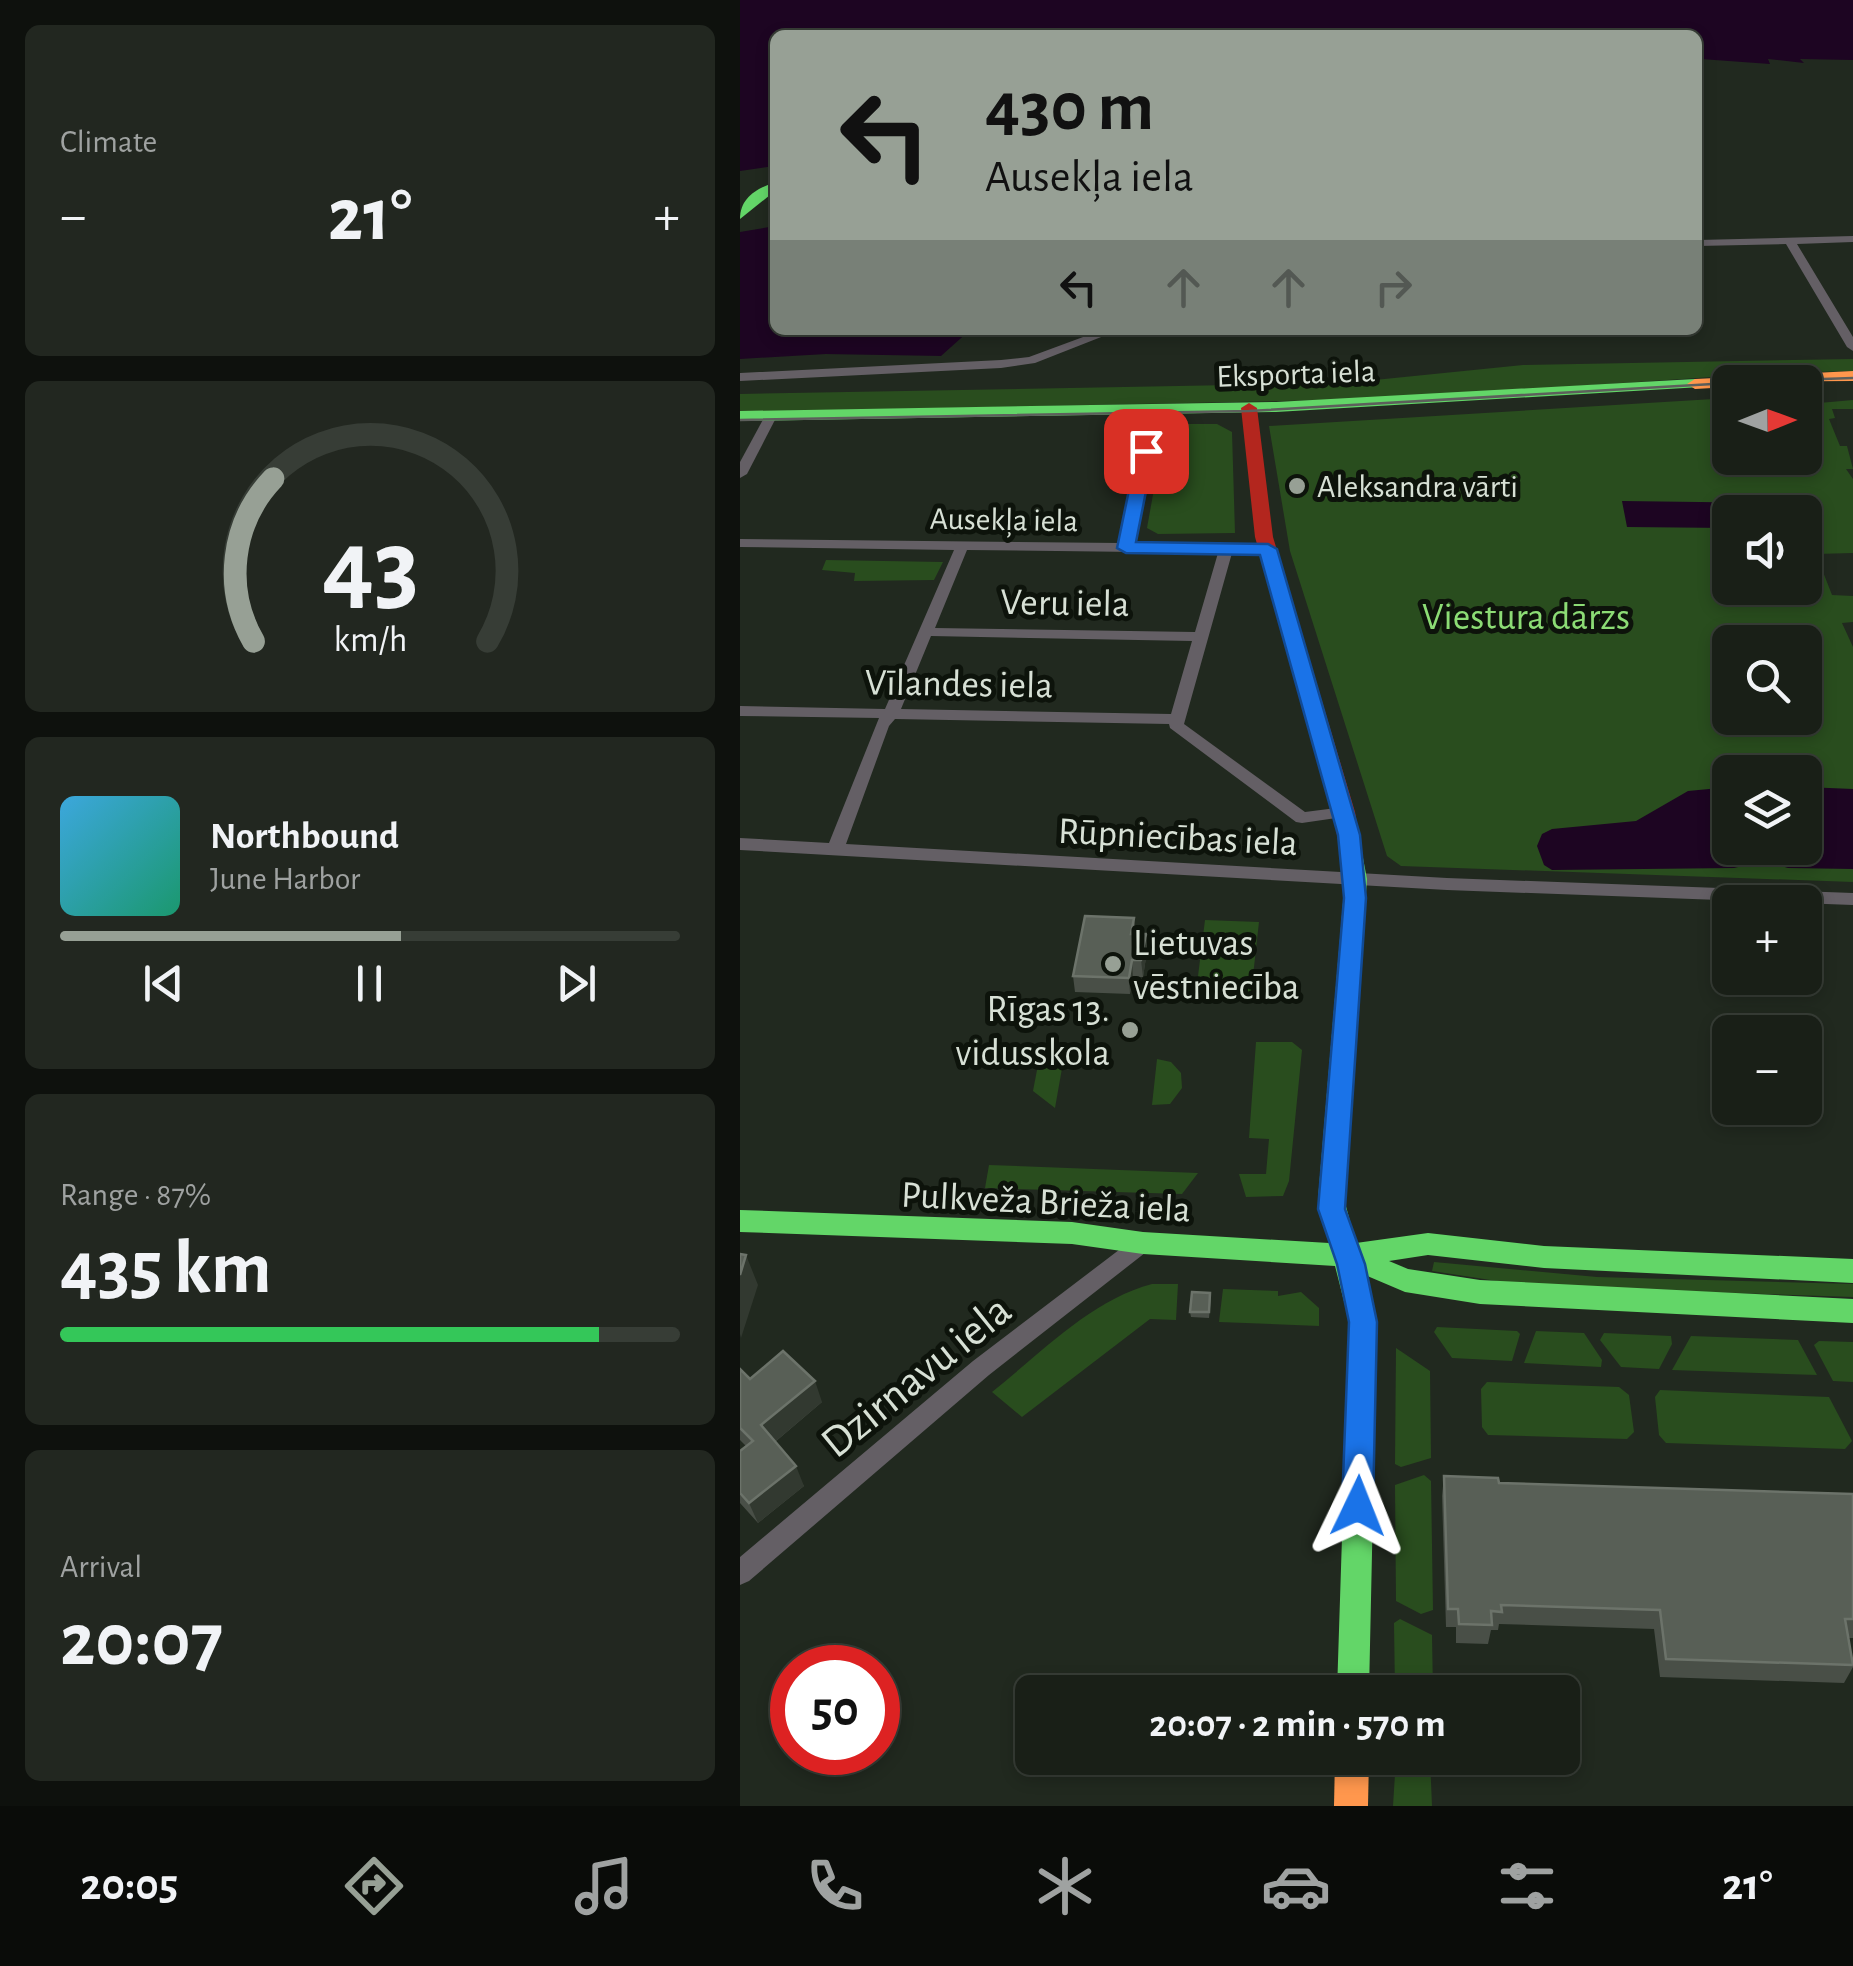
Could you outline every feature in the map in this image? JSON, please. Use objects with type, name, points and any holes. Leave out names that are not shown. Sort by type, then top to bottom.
[{"type":"main road","points":[[742,181],[770,184]]},
{"type":"main road","points":[[740,215],[754,198],[770,187]]},
{"type":"main road","points":[[740,215],[770,210]]},
{"type":"main road","name":"Eksporta iela","points":[[1250,413],[1853,376]]},
{"type":"main road","points":[[1822,387],[1853,386]]},
{"type":"main road","name":"Eksporta iela","points":[[740,416],[768,421],[1250,413],[1712,392]]},
{"type":"main road","points":[[1250,413],[1268,549],[1344,812],[1356,879],[1332,1198],[1363,1322],[1354,1675]]},
{"type":"main road","name":"Eksporta iela","points":[[740,427],[768,421]]},
{"type":"main road","name":"Pulkveža Brieža iela","points":[[740,1221],[1072,1233],[1143,1243],[1348,1255],[1428,1244],[1544,1256],[1853,1272]]},
{"type":"main road","name":"Pulkveža Brieža iela","points":[[1348,1255],[1406,1280],[1480,1292],[1853,1311]]},
{"type":"main road","points":[[1351,1806],[1352,1775]]},
{"type":"street","points":[[1702,243],[1853,239]]},
{"type":"street","points":[[1789,240],[1853,347]]},
{"type":"street","points":[[740,377],[1001,364],[1031,360],[1099,335]]},
{"type":"street","points":[[1126,548],[1153,415]]},
{"type":"street","points":[[740,474],[768,421]]},
{"type":"street","name":"Ausekļa iela","points":[[740,543],[1268,549]]},
{"type":"street","points":[[835,850],[882,726],[891,714],[962,546]]},
{"type":"street","points":[[1226,549],[1176,719],[1182,732],[1302,818],[1344,812]]},
{"type":"street","name":"Veru iela","points":[[927,632],[1202,638]]},
{"type":"street","name":"Vīlandes iela","points":[[740,711],[1176,719]]},
{"type":"street","name":"Rūpniecības iela","points":[[740,844],[1356,879],[1853,899]]},
{"type":"street","name":"Dzirnavu iela","points":[[740,1573],[981,1368],[1143,1243]]},
{"type":"green space","points":[[1853,359],[1853,371],[1822,372],[1822,365],[1712,365],[1712,377],[1383,399],[740,412],[740,394],[1345,383],[1523,365]]},
{"type":"green space","name":"Viestura dārzs","points":[[1712,399],[1712,475],[1822,475],[1822,403],[1853,400],[1853,409],[1832,409],[1835,418],[1829,419],[1840,446],[1847,446],[1853,469],[1846,469],[1853,479],[1853,553],[1822,554],[1822,495],[1712,495],[1712,605],[1822,605],[1822,569],[1832,595],[1853,596],[1853,622],[1842,623],[1853,647],[1853,882],[1401,866],[1387,856],[1290,551],[1269,426]]},
{"type":"green space","points":[[1176,424],[1217,424],[1232,432],[1235,533],[1158,534],[1147,528],[1165,428]]},
{"type":"green space","points":[[826,560],[943,562],[934,580],[854,581],[855,573],[822,570]]},
{"type":"green space","points":[[1205,920],[1259,922],[1251,994],[1196,992]]},
{"type":"green space","points":[[1256,1042],[1292,1042],[1302,1050],[1289,1181],[1283,1196],[1246,1197],[1239,1174],[1266,1174],[1269,1139],[1249,1138]]},
{"type":"green space","points":[[1064,1057],[1055,1108],[1033,1091],[1037,1070],[1046,1062]]},
{"type":"green space","points":[[1157,1059],[1171,1062],[1181,1073],[1182,1088],[1170,1104],[1152,1105]]},
{"type":"green space","points":[[989,1165],[1198,1173],[1182,1194],[985,1188]]},
{"type":"green space","points":[[1434,1262],[1597,1277],[1853,1284],[1853,1297],[1529,1286],[1432,1271]]},
{"type":"green space","points":[[1152,1284],[1178,1284],[1176,1320],[1150,1319],[1022,1417],[992,1392],[1087,1315]]},
{"type":"green space","points":[[1223,1289],[1278,1291],[1278,1296],[1301,1292],[1319,1308],[1319,1326],[1219,1322]]},
{"type":"green space","points":[[1437,1327],[1520,1334],[1512,1361],[1452,1358],[1434,1332]]},
{"type":"green space","points":[[1536,1331],[1584,1333],[1602,1360],[1601,1367],[1524,1363]]},
{"type":"green space","points":[[1604,1333],[1671,1336],[1672,1344],[1659,1369],[1621,1367],[1600,1340]]},
{"type":"green space","points":[[1691,1336],[1798,1340],[1817,1375],[1672,1370]]},
{"type":"green space","points":[[1819,1341],[1853,1342],[1853,1382],[1833,1381],[1814,1345]]},
{"type":"green space","points":[[1396,1348],[1430,1371],[1431,1458],[1401,1467],[1395,1464]]},
{"type":"green space","points":[[1487,1382],[1619,1387],[1629,1395],[1634,1432],[1627,1439],[1488,1435],[1482,1427],[1481,1389]]},
{"type":"green space","points":[[1660,1390],[1829,1397],[1852,1441],[1845,1449],[1666,1443],[1659,1435],[1655,1397]]},
{"type":"green space","points":[[1424,1475],[1431,1481],[1433,1610],[1421,1614],[1396,1601],[1395,1485]]},
{"type":"green space","points":[[1400,1619],[1432,1635],[1433,1675],[1395,1675],[1394,1623]]},
{"type":"green space","points":[[1395,1775],[1431,1775],[1432,1806],[1393,1806]]},
{"type":"shaded area","points":[[740,0],[1853,0],[1853,60],[1800,59],[1804,63],[1768,59],[1770,64],[1702,59],[1702,30],[770,30],[770,167],[740,171]]},
{"type":"shaded area","points":[[770,227],[770,335],[964,335],[941,356],[826,354],[740,359],[740,232]]},
{"type":"shaded area","points":[[1622,501],[1712,502],[1712,528],[1627,527]]},
{"type":"shaded area","points":[[1822,788],[1853,789],[1853,869],[1778,865],[1822,865]]},
{"type":"shaded area","points":[[1712,789],[1712,865],[1747,865],[1552,870],[1544,865],[1537,846],[1542,834],[1552,829],[1636,821],[1688,791]]},
{"type":"building","name":"Lietuvas vēstniecība","points":[[1085,916],[1134,918],[1131,934],[1146,934],[1141,960],[1132,960],[1129,978],[1073,976]]},
{"type":"building","points":[[740,1254],[746,1255],[740,1275]]},
{"type":"building","points":[[1192,1292],[1210,1293],[1209,1312],[1190,1312]]},
{"type":"building","points":[[783,1351],[815,1381],[761,1425],[796,1466],[749,1503],[740,1493],[740,1451],[753,1441],[740,1428],[740,1369],[750,1379]]},
{"type":"building","points":[[1444,1476],[1498,1478],[1499,1483],[1853,1494],[1853,1619],[1845,1619],[1853,1665],[1666,1659],[1660,1610],[1501,1605],[1502,1612],[1491,1611],[1492,1625],[1459,1624],[1458,1609],[1448,1609]]},
{"type":"tram line","points":[[1822,379],[1853,378]]},
{"type":"tram line","points":[[740,420],[1249,411],[1712,384]]},
{"type":"traffic: fast","points":[[740,215],[754,198],[770,189]]},
{"type":"traffic: fast","points":[[740,416],[1276,407],[1695,384]]},
{"type":"traffic: fast","points":[[1352,858],[1356,879],[1331,1199],[1363,1321],[1353,1675]]},
{"type":"traffic: fast","points":[[740,1221],[1072,1233],[1143,1243],[1348,1255],[1428,1244],[1544,1257],[1853,1271]]},
{"type":"traffic: fast","points":[[1348,1255],[1405,1280],[1480,1292],[1853,1311]]},
{"type":"traffic: slow","points":[[1695,384],[1853,376]]},
{"type":"traffic: slow","points":[[1351,1806],[1352,1775]]},
{"type":"traffic: jam","points":[[1249,408],[1264,537],[1344,812],[1352,858]]},
{"type":"place","name":"Aleksandra vārti","points":[[1297,486]]},
{"type":"place","name":"Lietuvas vēstniecība","points":[[1113,964]]},
{"type":"place","name":"Rīgas 13. vidusskola","points":[[1130,1030]]},
{"type":"route","points":[[1146,451],[1126,548],[1268,549],[1349,835],[1356,879],[1332,1209],[1351,1264],[1363,1322],[1358,1506]]}]
